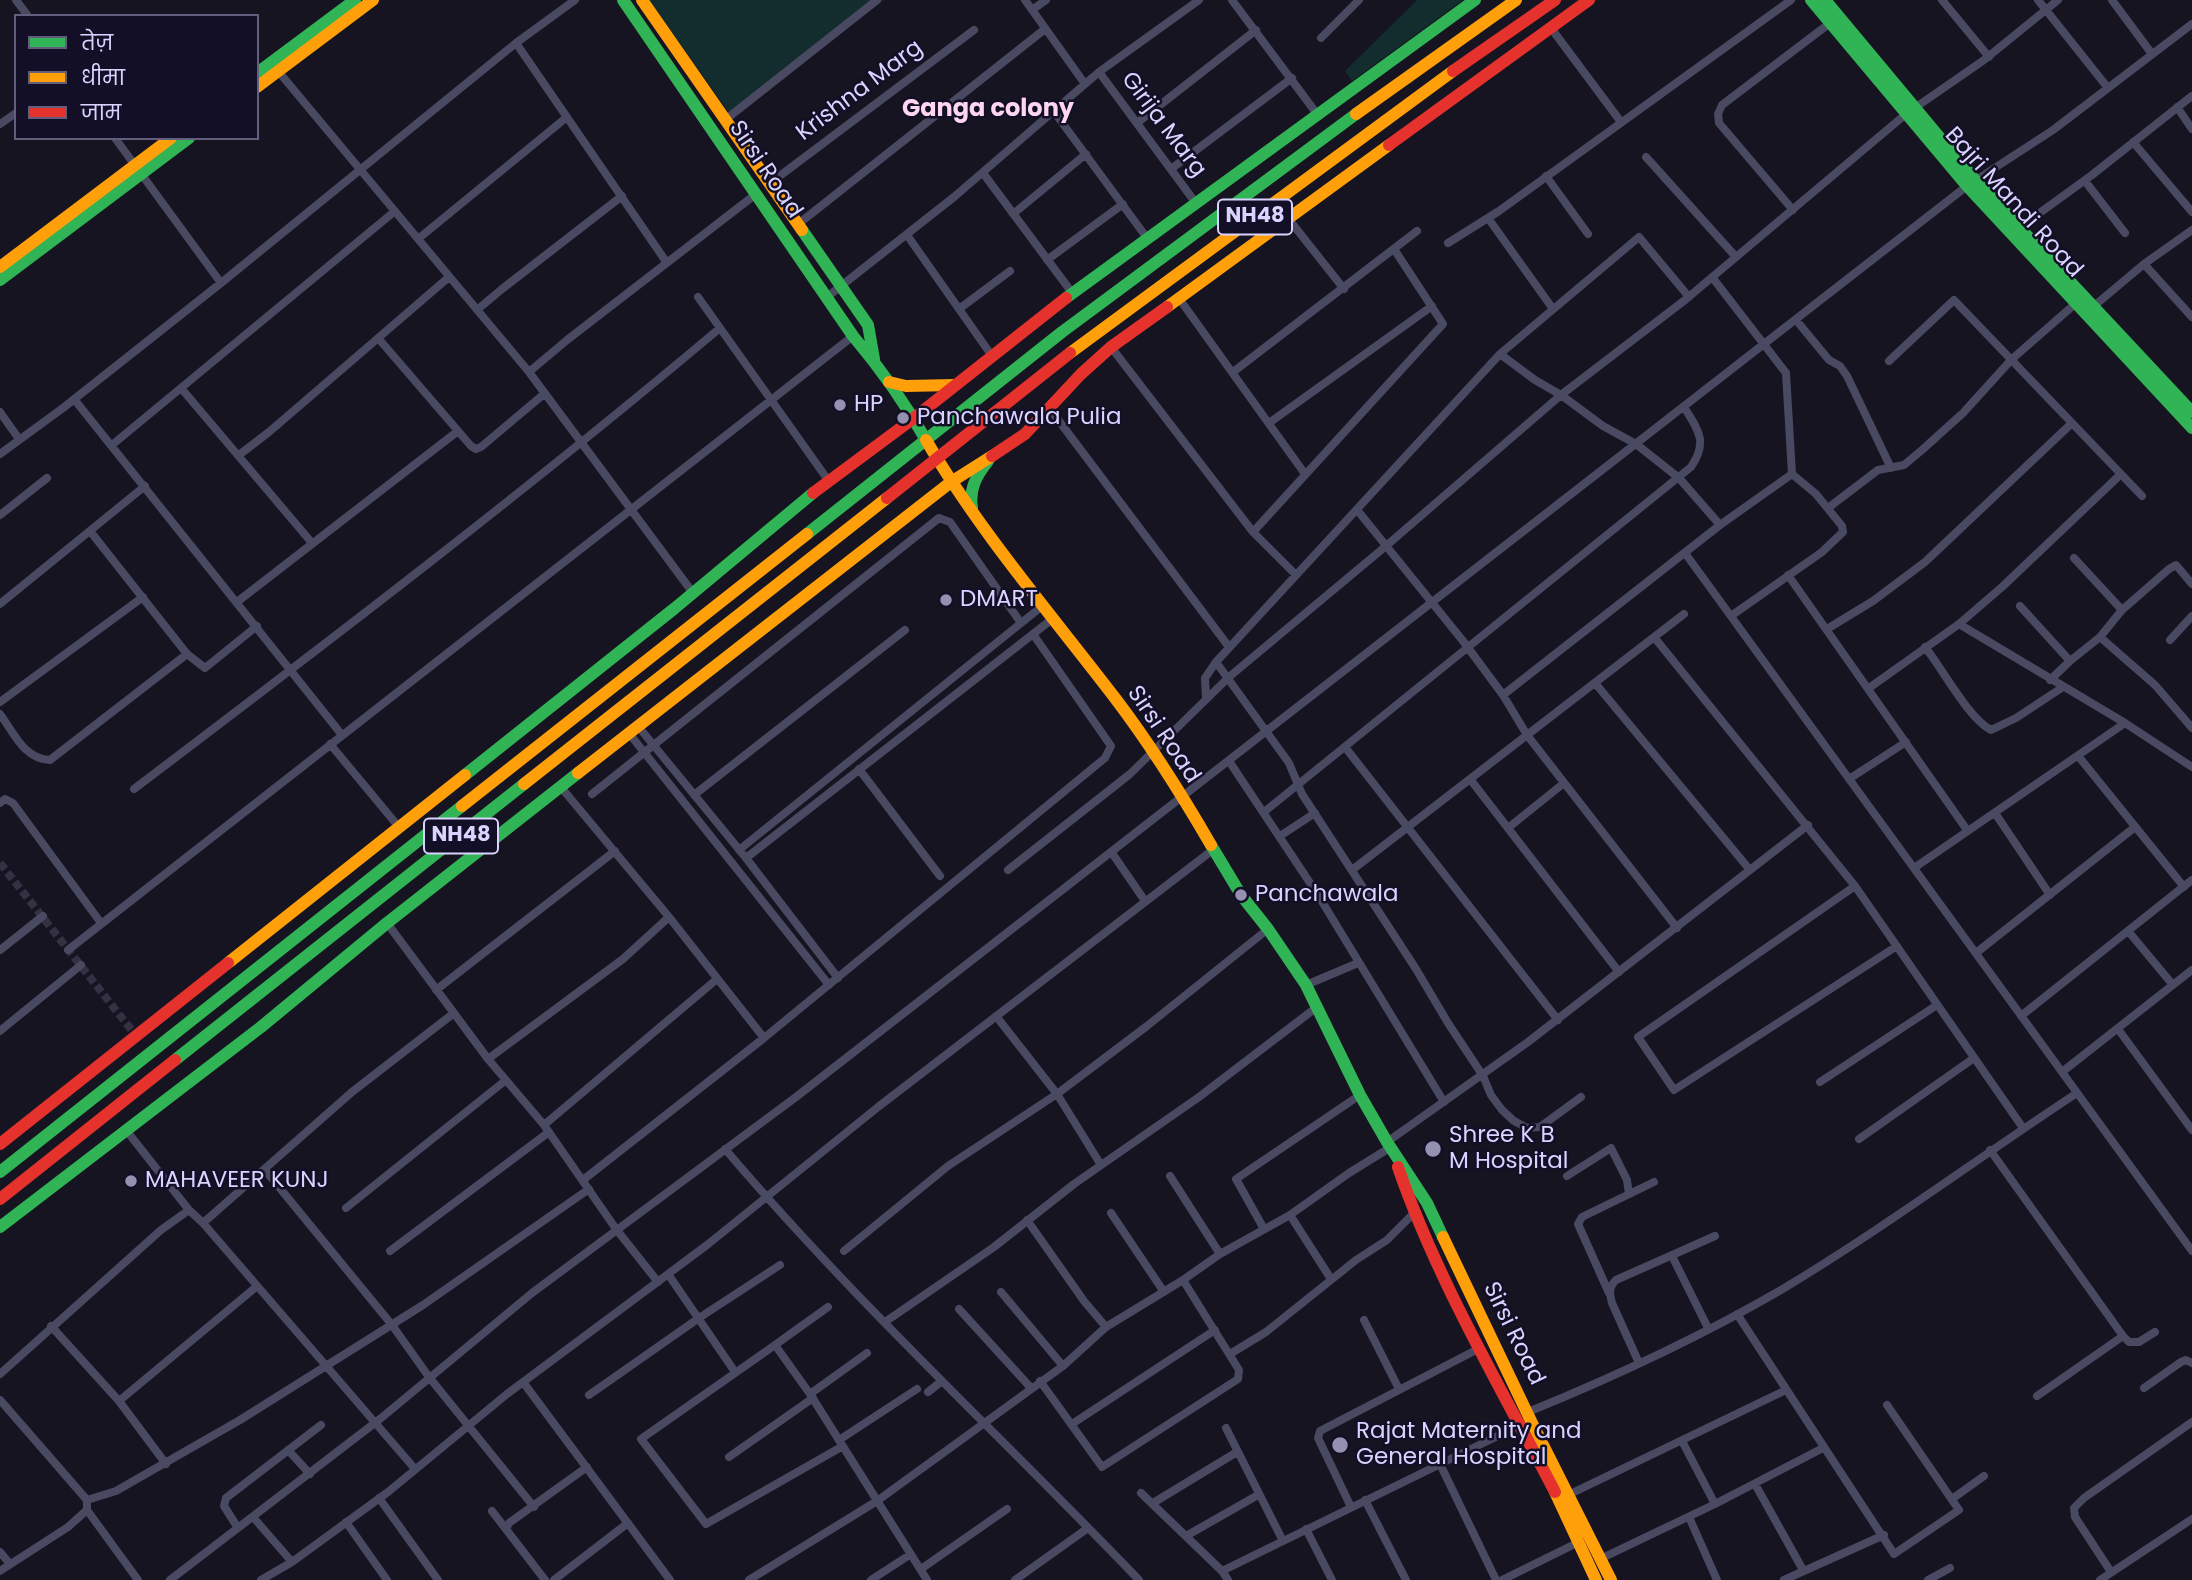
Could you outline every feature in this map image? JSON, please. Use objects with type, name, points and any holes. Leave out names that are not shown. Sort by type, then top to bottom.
[{"type":"main road","points":[[259,72],[355,0]]},
{"type":"main road","points":[[259,85],[373,0]]},
{"type":"main road","name":"Sirsi Road","points":[[622,0],[853,336],[875,362],[914,418],[951,482],[1041,607],[1116,700],[1241,895],[1306,985],[1360,1095],[1427,1203],[1527,1419],[1596,1580]]},
{"type":"main road","name":"Sirsi Road","points":[[642,0],[868,325],[875,362]]},
{"type":"main road","points":[[0,1144],[693,593],[828,480],[914,418],[1195,202],[1475,0]]},
{"type":"main road","name":"NH48","points":[[0,1172],[1062,331],[1316,143],[1516,0]]},
{"type":"main road","name":"NH48","points":[[0,1199],[1070,352],[1453,71],[1555,0]]},
{"type":"main road","points":[[0,1227],[261,1027],[560,786],[951,482],[1017,440],[1111,347],[1590,0]]},
{"type":"main road","name":"Bajri Mandi Road","points":[[1811,0],[2075,304],[2192,428]]},
{"type":"main road","points":[[1825,0],[1910,112]]},
{"type":"main road","points":[[0,280],[138,169],[169,140]]},
{"type":"main road","points":[[0,267],[138,169],[186,140]]},
{"type":"main road","points":[[2014,231],[2094,306],[2192,411]]},
{"type":"main road","points":[[889,382],[906,386],[955,384]]},
{"type":"main road","points":[[974,514],[971,503],[973,482],[992,456]]},
{"type":"main road","name":"Sirsi Road","points":[[1389,1145],[1414,1213],[1480,1348],[1527,1419],[1612,1580]]},
{"type":"street","points":[[0,454],[221,284],[516,43],[575,0]]},
{"type":"street","points":[[725,120],[877,0]]},
{"type":"street","points":[[1025,0],[1085,84]]},
{"type":"street","points":[[1032,10],[1046,0]]},
{"type":"street","points":[[827,297],[983,173],[1099,72],[1199,0]]},
{"type":"street","points":[[1232,0],[1317,114]]},
{"type":"street","points":[[1448,243],[1488,218],[1791,0]]},
{"type":"street","points":[[1942,0],[1989,57]]},
{"type":"street","points":[[2038,0],[2108,88]]},
{"type":"street","points":[[1008,870],[1130,774],[1228,677],[1386,546],[1561,395],[1689,297],[1910,112],[1989,57],[2058,0]]},
{"type":"street","points":[[2112,0],[2152,54]]},
{"type":"street","points":[[1321,38],[1354,2]]},
{"type":"street","points":[[1793,210],[1718,122],[1718,114],[1722,105],[1830,23]]},
{"type":"street","points":[[170,1580],[375,1423],[532,1293],[1112,853],[1972,184],[2053,130],[2192,24]]},
{"type":"street","points":[[1552,28],[1621,122]]},
{"type":"street","points":[[797,225],[1045,29]]},
{"type":"street","name":"Krishna Marg","points":[[769,184],[974,30]]},
{"type":"street","points":[[1137,123],[1256,30]]},
{"type":"street","points":[[516,43],[667,263]]},
{"type":"street","points":[[278,71],[529,372],[693,593]]},
{"type":"street","name":"Girija Marg","points":[[1099,72],[1195,202]]},
{"type":"street","points":[[1171,169],[1292,78]]},
{"type":"street","points":[[2014,231],[2085,181],[2192,96]]},
{"type":"street","points":[[2176,107],[2192,129]]},
{"type":"street","points":[[1055,113],[1147,238]]},
{"type":"street","points":[[418,239],[567,117]]},
{"type":"street","points":[[116,140],[221,284]]},
{"type":"street","points":[[2133,142],[2192,212]]},
{"type":"street","points":[[1013,214],[1086,154]]},
{"type":"street","points":[[1646,157],[1736,257]]},
{"type":"street","points":[[983,173],[1073,294]]},
{"type":"street","points":[[1546,176],[1588,234]]},
{"type":"street","points":[[2085,181],[2124,233]]},
{"type":"street","points":[[529,372],[755,194]]},
{"type":"street","points":[[477,310],[622,196]]},
{"type":"street","points":[[1047,260],[1123,204]]},
{"type":"street","points":[[112,445],[395,211]]},
{"type":"street","points":[[1287,218],[1343,289]]},
{"type":"street","points":[[1488,218],[1553,309]]},
{"type":"street","points":[[1828,508],[1878,470],[1904,465],[1963,413],[2012,359],[2075,304],[2094,306],[2144,264],[2192,230]]},
{"type":"street","points":[[1233,372],[1418,231]]},
{"type":"street","points":[[907,235],[992,356]]},
{"type":"street","points":[[1206,698],[1205,678],[1216,662],[1500,354],[1639,237],[1689,297]]},
{"type":"street","points":[[1253,532],[1443,324],[1394,249]]},
{"type":"street","points":[[2144,264],[2190,312]]},
{"type":"street","points":[[959,309],[1010,271]]},
{"type":"street","points":[[239,455],[449,277]]},
{"type":"street","points":[[1712,277],[1786,373],[1792,474]]},
{"type":"street","points":[[698,297],[828,480]]},
{"type":"street","points":[[1178,297],[1305,474]]},
{"type":"street","points":[[1889,361],[1954,300],[2142,496]]},
{"type":"street","points":[[1269,423],[1432,306]]},
{"type":"street","points":[[1796,320],[1829,360],[1840,366],[1847,376],[1891,468]]},
{"type":"street","points":[[134,789],[292,670],[581,443],[720,328]]},
{"type":"street","points":[[68,950],[853,336]]},
{"type":"street","points":[[378,338],[476,449],[544,394]]},
{"type":"street","points":[[1111,347],[1253,532],[1296,575]]},
{"type":"street","points":[[1500,354],[1603,426],[1636,444],[1679,478],[1720,525]]},
{"type":"street","points":[[181,388],[312,543]]},
{"type":"street","points":[[74,399],[342,735]]},
{"type":"street","points":[[1264,812],[1691,467],[1700,453],[1700,438],[1685,407]]},
{"type":"street","points":[[1050,409],[1229,647]]},
{"type":"street","points":[[0,412],[19,439]]},
{"type":"street","points":[[1827,629],[1925,562],[2072,422]]},
{"type":"street","points":[[237,602],[458,430]]},
{"type":"street","points":[[1731,616],[1822,552],[1843,532],[1842,526],[1828,508],[1807,485],[1792,474]]},
{"type":"street","points":[[1503,695],[1720,525],[1792,474]]},
{"type":"street","points":[[1869,688],[1959,624],[2121,474]]},
{"type":"street","points":[[0,515],[47,478]]},
{"type":"street","points":[[0,604],[145,486]]},
{"type":"street","points":[[1358,511],[1468,648],[1503,695],[1527,735],[1677,928]]},
{"type":"street","points":[[592,794],[940,519],[950,522],[1021,623]]},
{"type":"street","points":[[90,531],[187,654],[205,668],[257,626]]},
{"type":"street","points":[[1685,553],[2192,1251]]},
{"type":"street","points":[[2074,558],[2122,610]]},
{"type":"street","points":[[2050,680],[2101,636],[2122,610],[2169,569],[2176,565],[2192,584]]},
{"type":"street","points":[[2184,574],[2192,567]]},
{"type":"street","points":[[1788,575],[1967,830]]},
{"type":"street","points":[[0,702],[143,597]]},
{"type":"street","points":[[2020,606],[2070,661]]},
{"type":"street","points":[[738,850],[1041,607]]},
{"type":"street","points":[[1352,870],[1684,614]]},
{"type":"street","points":[[2170,640],[2192,616]]},
{"type":"street","points":[[746,858],[1051,620]]},
{"type":"street","points":[[1959,624],[2192,766]]},
{"type":"street","points":[[694,795],[905,630]]},
{"type":"street","points":[[583,1180],[764,1038],[1105,758],[1111,746],[1033,634]]},
{"type":"street","points":[[2101,636],[2155,685],[2192,729]]},
{"type":"street","points":[[1654,637],[1855,886],[2023,1128]]},
{"type":"street","points":[[1926,646],[1973,715],[1990,730],[2016,718],[2063,687]]},
{"type":"street","points":[[0,714],[25,750],[40,760],[50,760],[187,654]]},
{"type":"street","points":[[1216,662],[1289,763],[1298,785],[1315,813],[1502,1110],[1514,1121],[1528,1128],[1540,1127],[1581,1097]]},
{"type":"street","points":[[1595,683],[1750,870]]},
{"type":"street","points":[[1914,868],[2125,723]]},
{"type":"street","points":[[633,729],[654,746],[746,858],[838,978]]},
{"type":"street","points":[[633,729],[644,753],[828,985]]},
{"type":"street","points":[[1849,779],[1906,742]]},
{"type":"street","points":[[330,744],[398,826]]},
{"type":"street","points":[[1345,747],[1558,1020]]},
{"type":"street","points":[[2079,757],[2183,887]]},
{"type":"street","points":[[1229,761],[1280,836],[1425,1067],[1444,1102]]},
{"type":"street","points":[[859,769],[940,876]]},
{"type":"street","points":[[1470,779],[1619,972]]},
{"type":"street","points":[[1507,828],[1564,783]]},
{"type":"street","points":[[560,786],[669,917],[764,1038]]},
{"type":"street","points":[[0,803],[5,799],[13,803],[101,923]]},
{"type":"street","points":[[1280,836],[1315,813]]},
{"type":"street","points":[[1995,813],[2050,895]]},
{"type":"street","points":[[749,1580],[877,1501],[1063,1366],[1106,1327],[1220,1254],[1290,1215],[1389,1145],[1558,1020],[1808,825]]},
{"type":"street","points":[[1976,953],[2136,827]]},
{"type":"street","points":[[261,1580],[292,1562],[379,1498],[523,1382],[658,1282],[996,1016],[1214,849]]},
{"type":"street","points":[[436,990],[615,851]]},
{"type":"street","points":[[1112,853],[1145,901]]},
{"type":"street","points":[[2021,1016],[2192,880]]},
{"type":"street","points":[[1855,886],[1637,1037],[1674,1090],[1896,946]]},
{"type":"street","points":[[0,950],[43,916]]},
{"type":"street","points":[[488,1059],[623,959],[669,917]]},
{"type":"street","points":[[387,923],[488,1059],[547,1128],[617,1229],[658,1282]]},
{"type":"street","points":[[844,1251],[948,1166],[1057,1094],[1268,929]]},
{"type":"street","points":[[2128,931],[2173,985]]},
{"type":"street","points":[[1306,985],[1358,963]]},
{"type":"street","points":[[0,1031],[80,965]]},
{"type":"street","points":[[2062,1072],[2192,970]]},
{"type":"street","points":[[390,1251],[547,1128],[717,979]]},
{"type":"street","points":[[1820,1082],[1937,1005]]},
{"type":"street","points":[[885,1322],[994,1247],[1101,1165],[1253,1058],[1317,1007]]},
{"type":"street","points":[[203,1223],[352,1092],[454,1013]]},
{"type":"street","points":[[996,1016],[1057,1094],[1101,1165]]},
{"type":"street","points":[[2118,1029],[2192,1130]]},
{"type":"street","points":[[1859,1139],[1974,1058]]},
{"type":"street","points":[[346,1208],[506,1080]]},
{"type":"street","points":[[1222,1571],[1737,1314],[1898,1216],[1990,1150],[2077,1093]]},
{"type":"street","points":[[1264,1229],[1236,1179],[1360,1095]]},
{"type":"street","points":[[126,1130],[189,1210],[415,1469]]},
{"type":"street","points":[[1567,1176],[1611,1148],[1627,1180],[1629,1194]]},
{"type":"street","points":[[725,1149],[765,1196],[885,1322],[1139,1580]]},
{"type":"street","points":[[1990,1150],[2123,1336],[2129,1342],[2139,1342],[2155,1332]]},
{"type":"street","points":[[265,1170],[392,1325],[429,1377],[534,1507]]},
{"type":"street","points":[[1170,1176],[1220,1254]]},
{"type":"street","points":[[1639,1363],[1577,1224],[1582,1217],[1654,1182]]},
{"type":"street","points":[[87,1500],[116,1491],[166,1464],[326,1366],[496,1256],[589,1189]]},
{"type":"street","points":[[0,1374],[161,1230],[189,1210]]},
{"type":"street","points":[[1111,1213],[1164,1292]]},
{"type":"street","points":[[1230,1354],[1266,1332],[1331,1279],[1387,1240],[1414,1213]]},
{"type":"street","points":[[1290,1215],[1331,1279]]},
{"type":"street","points":[[1027,1220],[1084,1301],[1106,1327]]},
{"type":"street","points":[[1609,1293],[1616,1280],[1715,1236]]},
{"type":"street","points":[[1672,1256],[1708,1328]]},
{"type":"street","points":[[589,1395],[780,1265]]},
{"type":"street","points":[[668,1274],[735,1372]]},
{"type":"street","points":[[1040,1381],[1102,1467],[1238,1379],[1239,1370],[1230,1354],[1182,1280]]},
{"type":"street","points":[[119,1401],[256,1287]]},
{"type":"street","points":[[1001,1292],[1063,1366]]},
{"type":"street","points":[[828,1307],[641,1439],[706,1524],[841,1443],[917,1389]]},
{"type":"street","points":[[959,1309],[1031,1388]]},
{"type":"street","points":[[1737,1314],[1894,1554],[1959,1510],[1887,1405]]},
{"type":"street","points":[[1364,1320],[1399,1389]]},
{"type":"street","points":[[51,1326],[119,1401],[166,1464]]},
{"type":"street","points":[[1072,1424],[1215,1330]]},
{"type":"street","points":[[2037,1396],[2123,1336]]},
{"type":"street","points":[[775,1345],[811,1396],[927,1580]]},
{"type":"street","points":[[1351,1507],[1318,1438],[1320,1431],[1480,1348]]},
{"type":"street","points":[[729,1457],[867,1353]]},
{"type":"street","points":[[2144,1388],[2181,1362],[2186,1360],[2192,1363]]},
{"type":"street","points":[[928,1392],[942,1381]]},
{"type":"street","points":[[523,1382],[628,1523],[665,1578]]},
{"type":"street","points":[[1568,1495],[1786,1390]]},
{"type":"street","points":[[0,1400],[87,1500],[86,1510],[68,1527],[0,1573],[3,1580]]},
{"type":"street","points":[[2111,1572],[2076,1517],[2074,1508],[2084,1498],[2192,1422]]},
{"type":"street","points":[[238,1528],[224,1502],[321,1425]]},
{"type":"street","points":[[1226,1428],[1283,1541]]},
{"type":"street","points":[[1682,1441],[1715,1504]]},
{"type":"street","points":[[1600,1559],[1823,1448]]},
{"type":"street","points":[[288,1450],[310,1474]]},
{"type":"street","points":[[1153,1503],[1237,1452]]},
{"type":"street","points":[[1440,1464],[1496,1580]]},
{"type":"street","points":[[506,1529],[509,1523],[587,1467]]},
{"type":"street","points":[[1952,1499],[1984,1476]]},
{"type":"street","points":[[1755,1484],[1803,1570]]},
{"type":"street","points":[[1141,1493],[1222,1571],[1228,1580]]},
{"type":"street","points":[[1186,1536],[1258,1495]]},
{"type":"street","points":[[379,1498],[433,1578]]},
{"type":"street","points":[[1365,1500],[1406,1580]]},
{"type":"street","points":[[921,1569],[1007,1509]]},
{"type":"street","points":[[86,1510],[138,1580]]},
{"type":"street","points":[[492,1511],[545,1580]]},
{"type":"street","points":[[253,1517],[292,1562]]},
{"type":"street","points":[[1689,1517],[1717,1580]]},
{"type":"street","points":[[2100,1580],[2192,1519]]},
{"type":"street","points":[[346,1522],[387,1580]]},
{"type":"street","points":[[554,1580],[628,1523]]},
{"type":"street","points":[[1015,1580],[1088,1528]]},
{"type":"street","points":[[1306,1529],[1332,1580]]},
{"type":"street","points":[[1784,1580],[1884,1535]]},
{"type":"street","points":[[1502,1580],[1580,1542]]},
{"type":"street","points":[[0,1552],[10,1564]]},
{"type":"street","points":[[871,1580],[911,1554]]},
{"type":"street","points":[[1928,1580],[1950,1569]]},
{"type":"green space","points":[[649,0],[884,0],[732,117]]},
{"type":"green space","points":[[1417,0],[1463,0],[1352,81],[1345,71]]},
{"type":"tunnel","points":[[0,863],[137,1037]]},
{"type":"traffic: fast","points":[[259,72],[355,0]]},
{"type":"traffic: fast","points":[[623,0],[853,336],[892,386],[926,440]]},
{"type":"traffic: fast","points":[[1066,298],[1475,0]]},
{"type":"traffic: fast","points":[[1811,0],[1967,186],[2192,428]]},
{"type":"traffic: fast","points":[[1825,0],[1976,181],[2192,412]]},
{"type":"traffic: fast","points":[[807,534],[1062,332],[1356,114]]},
{"type":"traffic: fast","points":[[0,280],[186,140]]},
{"type":"traffic: fast","points":[[802,230],[868,325],[874,359]]},
{"type":"traffic: fast","points":[[972,508],[974,483],[988,461]]},
{"type":"traffic: fast","points":[[465,775],[675,608],[813,493]]},
{"type":"traffic: fast","points":[[0,1227],[261,1027],[387,923],[578,773]]},
{"type":"traffic: fast","points":[[175,1060],[524,784]]},
{"type":"traffic: fast","points":[[0,1172],[462,806]]},
{"type":"traffic: fast","points":[[1211,845],[1241,895],[1306,985],[1360,1095],[1427,1203],[1443,1237]]},
{"type":"traffic: slow","points":[[259,86],[373,0]]},
{"type":"traffic: slow","points":[[642,0],[802,230]]},
{"type":"traffic: slow","points":[[1356,114],[1516,0]]},
{"type":"traffic: slow","points":[[1070,353],[1453,71]]},
{"type":"traffic: slow","points":[[0,267],[168,140]]},
{"type":"traffic: slow","points":[[1167,307],[1389,145]]},
{"type":"traffic: slow","points":[[889,382],[906,386],[954,385]]},
{"type":"traffic: slow","points":[[926,440],[992,540],[1141,733],[1211,845]]},
{"type":"traffic: slow","points":[[578,773],[951,482],[992,456]]},
{"type":"traffic: slow","points":[[524,784],[887,498]]},
{"type":"traffic: slow","points":[[462,806],[807,534]]},
{"type":"traffic: slow","points":[[228,963],[465,775]]},
{"type":"traffic: slow","points":[[1443,1237],[1611,1580]]},
{"type":"traffic: slow","points":[[1555,1492],[1596,1580]]},
{"type":"traffic: jam","points":[[1453,71],[1555,0]]},
{"type":"traffic: jam","points":[[1389,145],[1589,0]]},
{"type":"traffic: jam","points":[[813,493],[914,418],[1066,298]]},
{"type":"traffic: jam","points":[[992,456],[1025,434],[1081,374],[1111,347],[1167,307]]},
{"type":"traffic: jam","points":[[887,498],[1070,353]]},
{"type":"traffic: jam","points":[[0,1144],[228,963]]},
{"type":"traffic: jam","points":[[0,1199],[175,1060]]},
{"type":"traffic: jam","points":[[1398,1167],[1413,1209],[1450,1291],[1555,1492]]},
{"type":"place","name":"HP","points":[[840,405]]},
{"type":"place","name":"Panchawala Pulia","points":[[903,418]]},
{"type":"place","name":"DMART","points":[[946,600]]},
{"type":"place","name":"Panchawala","points":[[1241,895]]},
{"type":"place","name":"Shree K B M Hospital","points":[[1433,1149]]},
{"type":"place","name":"MAHAVEER KUNJ","points":[[131,1181]]},
{"type":"place","name":"Rajat Maternity and General Hospital","points":[[1340,1445]]},
{"type":"district","name":"Ganga colony","points":[[988,110]]}]
